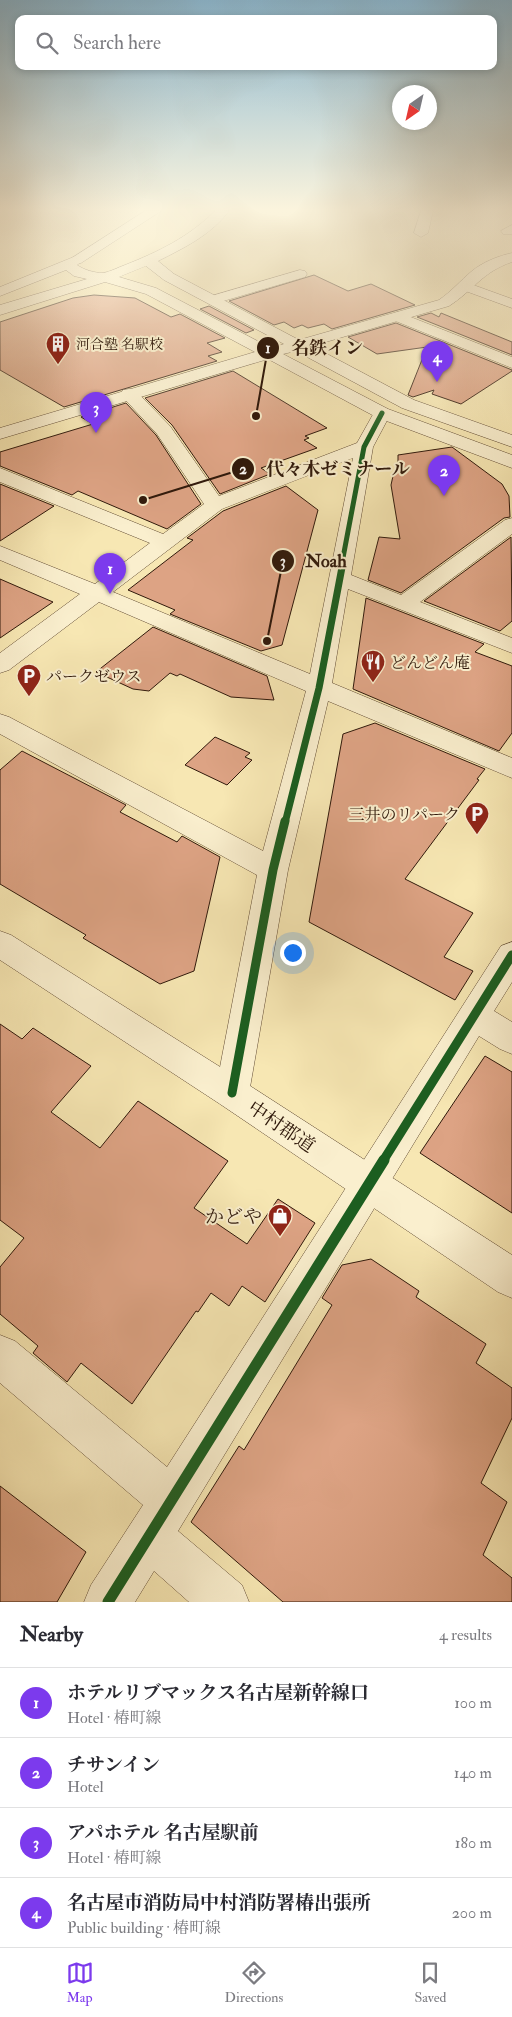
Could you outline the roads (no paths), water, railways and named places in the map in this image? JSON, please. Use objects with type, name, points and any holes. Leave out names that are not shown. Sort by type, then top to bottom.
[{"type":"street","points":[[0,292],[16,286]]},
{"type":"street","points":[[0,305],[57,290],[65,286]]},
{"type":"street","points":[[0,310],[76,286]]},
{"type":"street","points":[[133,286],[151,291],[382,413],[512,462]]},
{"type":"street","points":[[186,286],[408,404],[512,441]]},
{"type":"street","points":[[213,300],[261,286]]},
{"type":"street","points":[[0,434],[129,394],[444,303],[458,294],[465,286],[512,304]]},
{"type":"street","points":[[398,317],[512,364]]},
{"type":"street","points":[[129,394],[164,430],[215,505]]},
{"type":"street","points":[[232,1092],[273,870],[319,688],[364,447],[382,413]]},
{"type":"street","points":[[0,665],[98,594],[215,505],[364,447]]},
{"type":"street","points":[[0,474],[165,542]]},
{"type":"street","points":[[404,603],[512,524]]},
{"type":"street","points":[[3,557],[98,594],[512,769]]},
{"type":"street","points":[[339,578],[512,646]]},
{"type":"street","points":[[0,724],[273,870]]},
{"type":"street","name":"中村郡道","points":[[0,944],[232,1092],[512,1278]]},
{"type":"street","points":[[108,1602],[512,955]]},
{"type":"street","points":[[474,1016],[512,1039]]},
{"type":"street","points":[[0,1356],[160,1518],[225,1602]]},
{"type":"place","name":"河合塾 名駅校","points":[[58,365]]},
{"type":"place","name":"名古屋市消防局中村消防署椿出張所","points":[[437,382]]},
{"type":"place","name":"名鉄イン","points":[[256,416]]},
{"type":"place","name":"アパホテル 名古屋駅前","points":[[96,433]]},
{"type":"place","name":"チサンイン","points":[[444,496]]},
{"type":"place","name":"代々木ゼミナール","points":[[143,500]]},
{"type":"place","name":"ホテルリブマックス名古屋新幹線口","points":[[110,594]]},
{"type":"place","name":"Noah","points":[[267,641]]},
{"type":"place","name":"どんどん庵","points":[[373,683]]},
{"type":"place","name":"パークゼウス","points":[[29,697]]},
{"type":"place","name":"三井のリパーク","points":[[477,835]]},
{"type":"place","name":"かどや","points":[[280,1237]]}]
